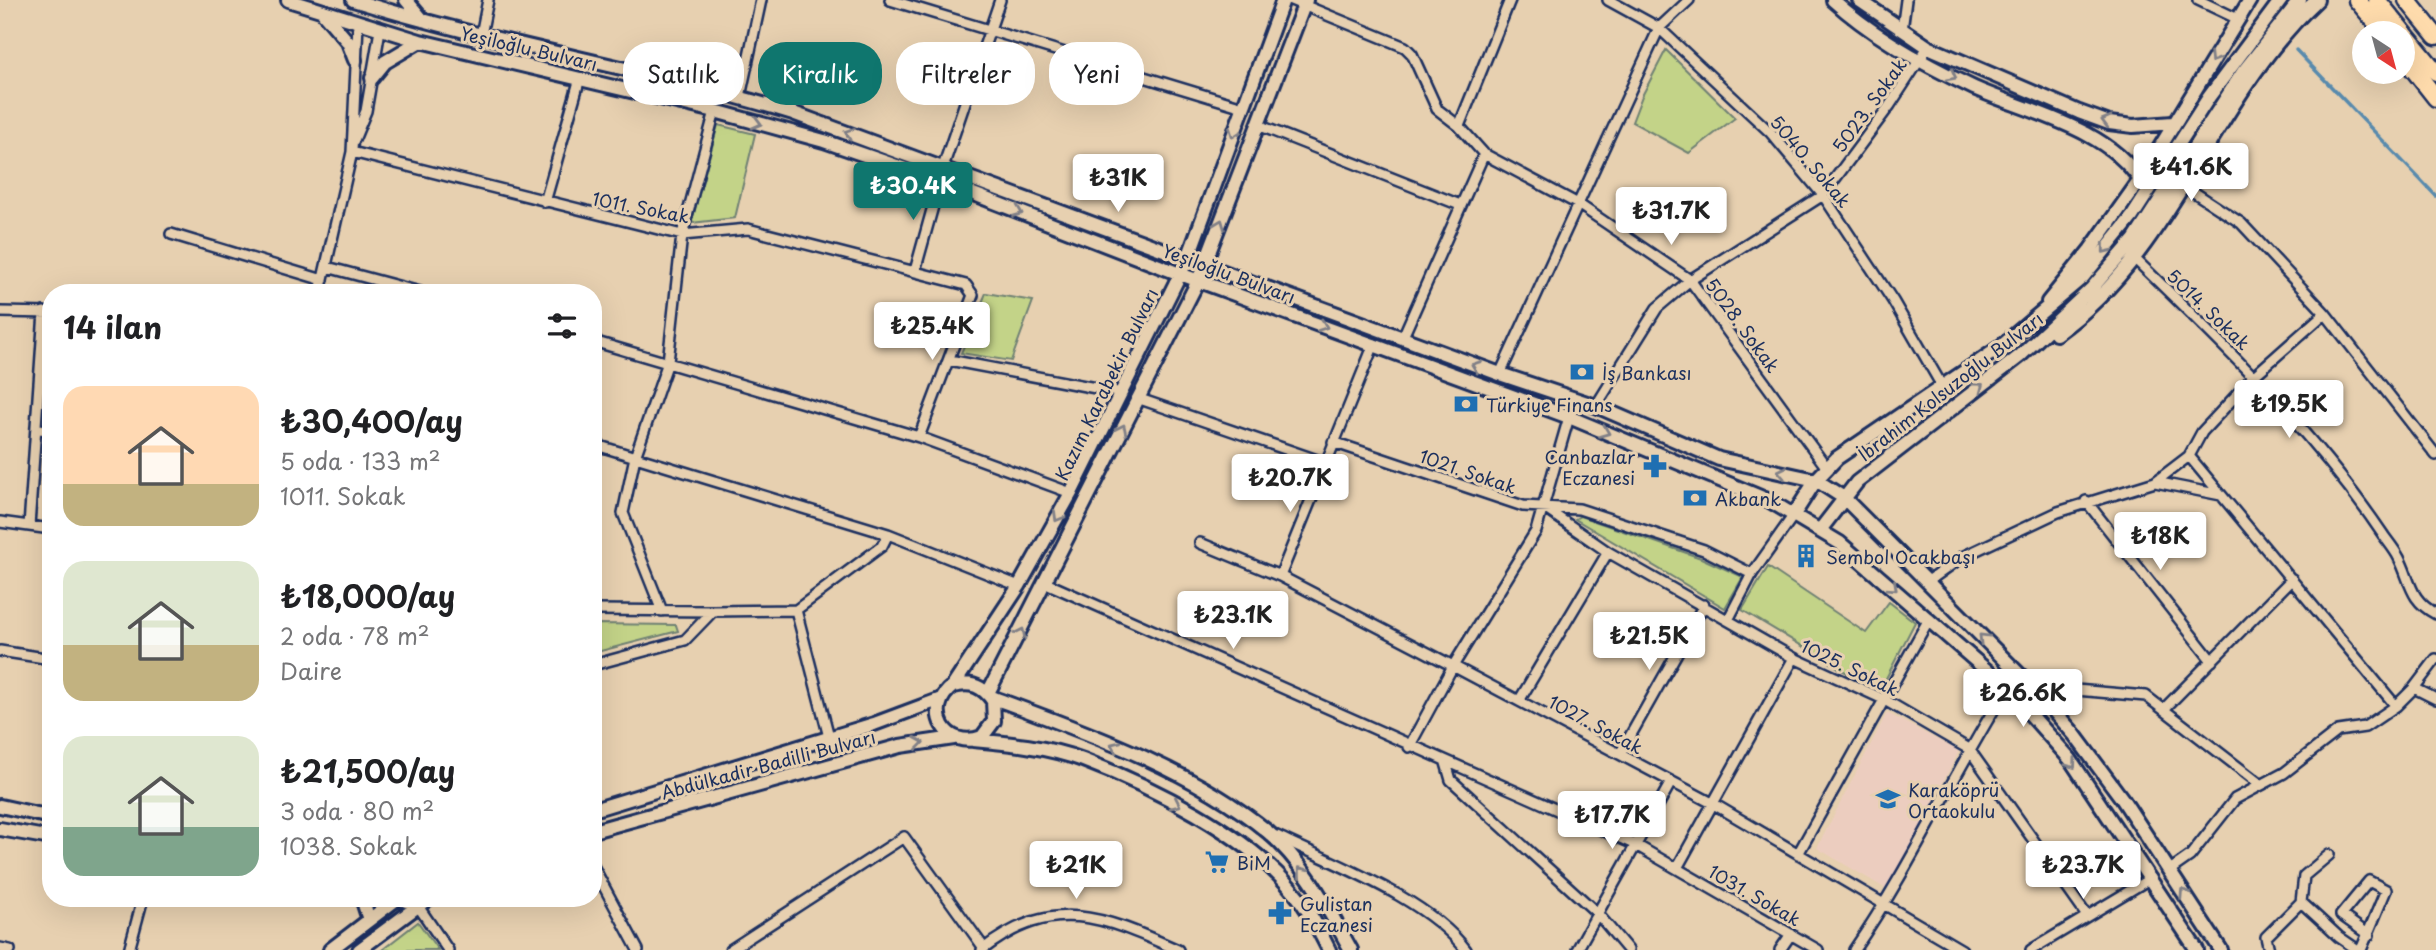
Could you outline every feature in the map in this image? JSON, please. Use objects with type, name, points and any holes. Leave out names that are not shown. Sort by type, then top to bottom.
[{"type":"highway","points":[[2357,0],[2375,21]]},
{"type":"highway","points":[[2377,0],[2436,72]]},
{"type":"highway","points":[[2407,0],[2436,36]]},
{"type":"highway","points":[[2415,71],[2436,98]]},
{"type":"main road","name":"Yeşiloğlu Bulvarı","points":[[288,0],[358,24],[420,41],[715,111],[824,141],[940,181],[1198,281],[1569,417],[1726,480],[1770,501],[1820,530],[1884,579],[2007,688],[2070,759],[2197,950]]},
{"type":"main road","points":[[406,0],[422,20]]},
{"type":"main road","name":"Kazım Karabekir Bulvarı","points":[[953,687],[1019,586],[1071,493],[1188,258],[1283,0]]},
{"type":"main road","points":[[1833,0],[1865,27],[1972,87],[2101,140],[2130,164],[2140,180]]},
{"type":"main road","points":[[1859,0],[1928,47],[2109,123],[2149,127],[2173,123]]},
{"type":"main road","points":[[2045,311],[2050,297],[2091,250],[2140,180],[2250,0]]},
{"type":"main road","name":"İbrahim Kolsuzoğlu Bulvarı","points":[[1793,516],[1815,480],[1827,468],[1999,348],[2045,311],[2091,267],[2132,217],[2246,44],[2281,0]]},
{"type":"main road","name":"İbrahim Kolsuzoğlu Bulvarı","points":[[1820,530],[1857,482],[2020,356],[2092,288],[2134,240],[2243,72],[2300,0]]},
{"type":"main road","points":[[2020,356],[2091,307],[2135,259],[2230,109],[2262,64],[2317,0]]},
{"type":"main road","name":"Yeşiloğlu Bulvarı","points":[[359,1],[385,4],[422,20],[623,69]]},
{"type":"main road","points":[[358,24],[359,1]]},
{"type":"main road","name":"Kazım Karabekir Bulvarı","points":[[989,695],[1198,281],[1305,3]]},
{"type":"main road","points":[[380,30],[385,4]]},
{"type":"main road","points":[[324,13],[348,42],[355,60]]},
{"type":"main road","points":[[372,78],[385,62],[420,41]]},
{"type":"main road","name":"Yeşiloğlu Bulvarı","points":[[744,98],[943,167],[1402,339],[1597,406],[1719,458],[1815,480],[1844,498],[2041,696],[2082,745],[2170,870],[2221,950]]},
{"type":"main road","points":[[1329,950],[1293,890],[1265,863],[1204,817],[1081,759],[1006,743],[954,738],[941,726],[938,708],[941,699],[953,687],[971,684],[989,695],[1175,773],[1268,832],[1306,875],[1350,950]]},
{"type":"main road","points":[[973,740],[982,737],[994,721],[995,711],[989,695]]},
{"type":"main road","name":"Abdülkadir Badilli Bulvarı","points":[[602,807],[829,737],[941,699]]},
{"type":"main road","name":"Abdülkadir Badilli Bulvarı","points":[[602,829],[900,746],[954,738]]},
{"type":"main road","points":[[0,806],[42,815]]},
{"type":"main road","points":[[0,830],[42,837]]},
{"type":"main road","points":[[365,907],[369,920]]},
{"type":"main road","points":[[330,950],[386,907]]},
{"type":"main road","points":[[359,950],[417,907]]},
{"type":"street","points":[[481,35],[488,0]]},
{"type":"street","points":[[744,79],[761,0]]},
{"type":"street","points":[[890,0],[1243,107]]},
{"type":"street","points":[[943,167],[1000,0]]},
{"type":"street","points":[[1291,0],[1305,3]]},
{"type":"street","points":[[1459,126],[1510,0]]},
{"type":"street","name":"5040. Sokak","points":[[1608,0],[1659,28],[1771,133],[1823,195],[1893,301],[1942,386]]},
{"type":"street","points":[[1500,374],[1659,28],[1689,0]]},
{"type":"street","points":[[1902,30],[1906,0]]},
{"type":"street","points":[[2198,0],[2238,19]]},
{"type":"street","name":"5028. Sokak","points":[[1305,3],[1405,47],[1412,54],[1437,110],[1459,126],[1484,153],[1578,204],[1690,280],[1827,468]]},
{"type":"street","points":[[322,284],[352,152],[351,111],[358,24]]},
{"type":"street","points":[[353,142],[366,111],[380,30]]},
{"type":"street","name":"5023. Sokak","points":[[1597,406],[1657,308],[1690,280],[1823,195],[1928,47]]},
{"type":"street","points":[[545,202],[580,78]]},
{"type":"street","points":[[662,611],[623,513],[635,457],[668,362],[682,235],[715,111]]},
{"type":"street","points":[[1258,125],[1460,205]]},
{"type":"street","name":"1011. Sokak","points":[[352,152],[682,235],[748,229],[966,285],[973,295],[949,359]]},
{"type":"street","points":[[1402,339],[1484,153]]},
{"type":"street","points":[[915,271],[940,181]]},
{"type":"street","points":[[2183,185],[2241,223],[2325,313],[2436,455]]},
{"type":"street","points":[[171,234],[323,281]]},
{"type":"street","name":"5014. Sokak","points":[[2135,259],[2255,375],[2363,505],[2400,560],[2414,594],[2427,609],[2436,614]]},
{"type":"street","points":[[327,267],[390,284]]},
{"type":"street","points":[[0,312],[42,313]]},
{"type":"street","points":[[1927,582],[1962,557],[2086,501],[2154,482],[2189,456],[2202,432],[2255,375],[2325,313]]},
{"type":"street","points":[[602,344],[919,437],[1071,493]]},
{"type":"street","points":[[1280,576],[1374,344]]},
{"type":"street","points":[[919,437],[949,359],[1122,393]]},
{"type":"street","points":[[29,526],[42,368]]},
{"type":"street","points":[[1137,398],[1326,463]]},
{"type":"street","points":[[1409,747],[1453,666],[1536,531],[1569,417]]},
{"type":"street","points":[[38,429],[42,429]]},
{"type":"street","name":"1021. Sokak","points":[[1333,442],[1523,506],[1578,509],[1591,513],[1704,550],[1752,574]]},
{"type":"street","points":[[602,447],[888,534],[1019,586]]},
{"type":"street","points":[[2189,456],[2396,706]]},
{"type":"street","points":[[2154,482],[2222,495]]},
{"type":"street","points":[[2086,501],[2211,661]]},
{"type":"street","name":"1025. Sokak","points":[[1543,507],[1608,552],[1794,658],[1883,699],[1969,749],[2087,916]]},
{"type":"street","points":[[1728,620],[1752,574],[1793,516]]},
{"type":"street","points":[[0,522],[42,528]]},
{"type":"street","points":[[602,610],[796,610],[882,546],[888,534]]},
{"type":"street","name":"1027. Sokak","points":[[1200,542],[1280,576],[1712,803],[1962,950]]},
{"type":"street","points":[[1519,701],[1608,552]]},
{"type":"street","points":[[2165,708],[2292,579]]},
{"type":"street","name":"1031. Sokak","points":[[1046,583],[1409,747],[1636,845],[1818,950]]},
{"type":"street","points":[[1619,754],[1704,605]]},
{"type":"street","points":[[796,610],[829,737]]},
{"type":"street","points":[[602,663],[685,640],[713,611]]},
{"type":"street","points":[[1798,854],[1929,619]]},
{"type":"street","points":[[0,651],[42,658]]},
{"type":"street","points":[[1677,868],[1794,658]]},
{"type":"street","points":[[2170,870],[2190,856],[2235,799],[2284,773],[2339,731],[2365,727],[2396,706],[2436,659]]},
{"type":"street","points":[[1854,950],[1885,905],[1969,749],[2007,688]]},
{"type":"street","points":[[2414,688],[2436,699]]},
{"type":"street","points":[[2041,696],[2064,689],[2146,696],[2165,708],[2260,784]]},
{"type":"street","points":[[1446,763],[1451,780],[1597,914],[1628,950]]},
{"type":"street","points":[[1577,950],[1671,782]]},
{"type":"street","points":[[1268,832],[1399,897],[1458,939],[1466,950]]},
{"type":"street","points":[[730,950],[904,837],[983,949],[1027,922],[1070,915],[1092,917],[1178,950]]},
{"type":"street","points":[[2269,950],[2266,937],[2301,902],[2304,876],[2329,855]]},
{"type":"street","points":[[2031,950],[2151,878]]},
{"type":"street","points":[[2301,902],[2339,937],[2359,950],[2369,935],[2386,890],[2370,881],[2341,915],[2369,935]]},
{"type":"street","points":[[602,883],[638,950]]},
{"type":"street","points":[[129,950],[141,907]]},
{"type":"street","points":[[429,907],[448,950]]},
{"type":"street","points":[[1780,950],[1791,934]]},
{"type":"street","points":[[0,948],[10,950]]},
{"type":"shaded area","name":"Karaköprü Ortaokulu","points":[[1887,713],[1959,751],[1888,890],[1817,848]]},
{"type":"green space","points":[[1666,50],[1735,118],[1689,153],[1632,122]]},
{"type":"green space","points":[[718,125],[755,134],[735,218],[691,223]]},
{"type":"green space","points":[[986,293],[1033,301],[1011,361],[961,353]]},
{"type":"green space","points":[[1580,516],[1701,558],[1743,577],[1725,608],[1575,519]]},
{"type":"green space","points":[[1768,567],[1866,633],[1889,602],[1915,622],[1879,692],[1742,610]]},
{"type":"green space","points":[[602,624],[676,625],[678,631],[602,651]]},
{"type":"green space","points":[[418,922],[438,950],[382,950]]},
{"type":"waterway","points":[[2296,50],[2436,196]]},
{"type":"place","name":"İş Bankası","points":[[1582,372]]},
{"type":"place","name":"Türkiye Finans","points":[[1466,404]]},
{"type":"place","name":"Canbazlar Eczanesi","points":[[1655,466]]},
{"type":"place","name":"Akbank","points":[[1695,498]]},
{"type":"place","name":"Sembol Ocakbaşı","points":[[1806,556]]},
{"type":"place","name":"Karaköprü Ortaokulu","points":[[1888,799]]},
{"type":"place","name":"BiM","points":[[1217,862]]},
{"type":"place","name":"Gulistan Eczanesi","points":[[1280,913]]}]
